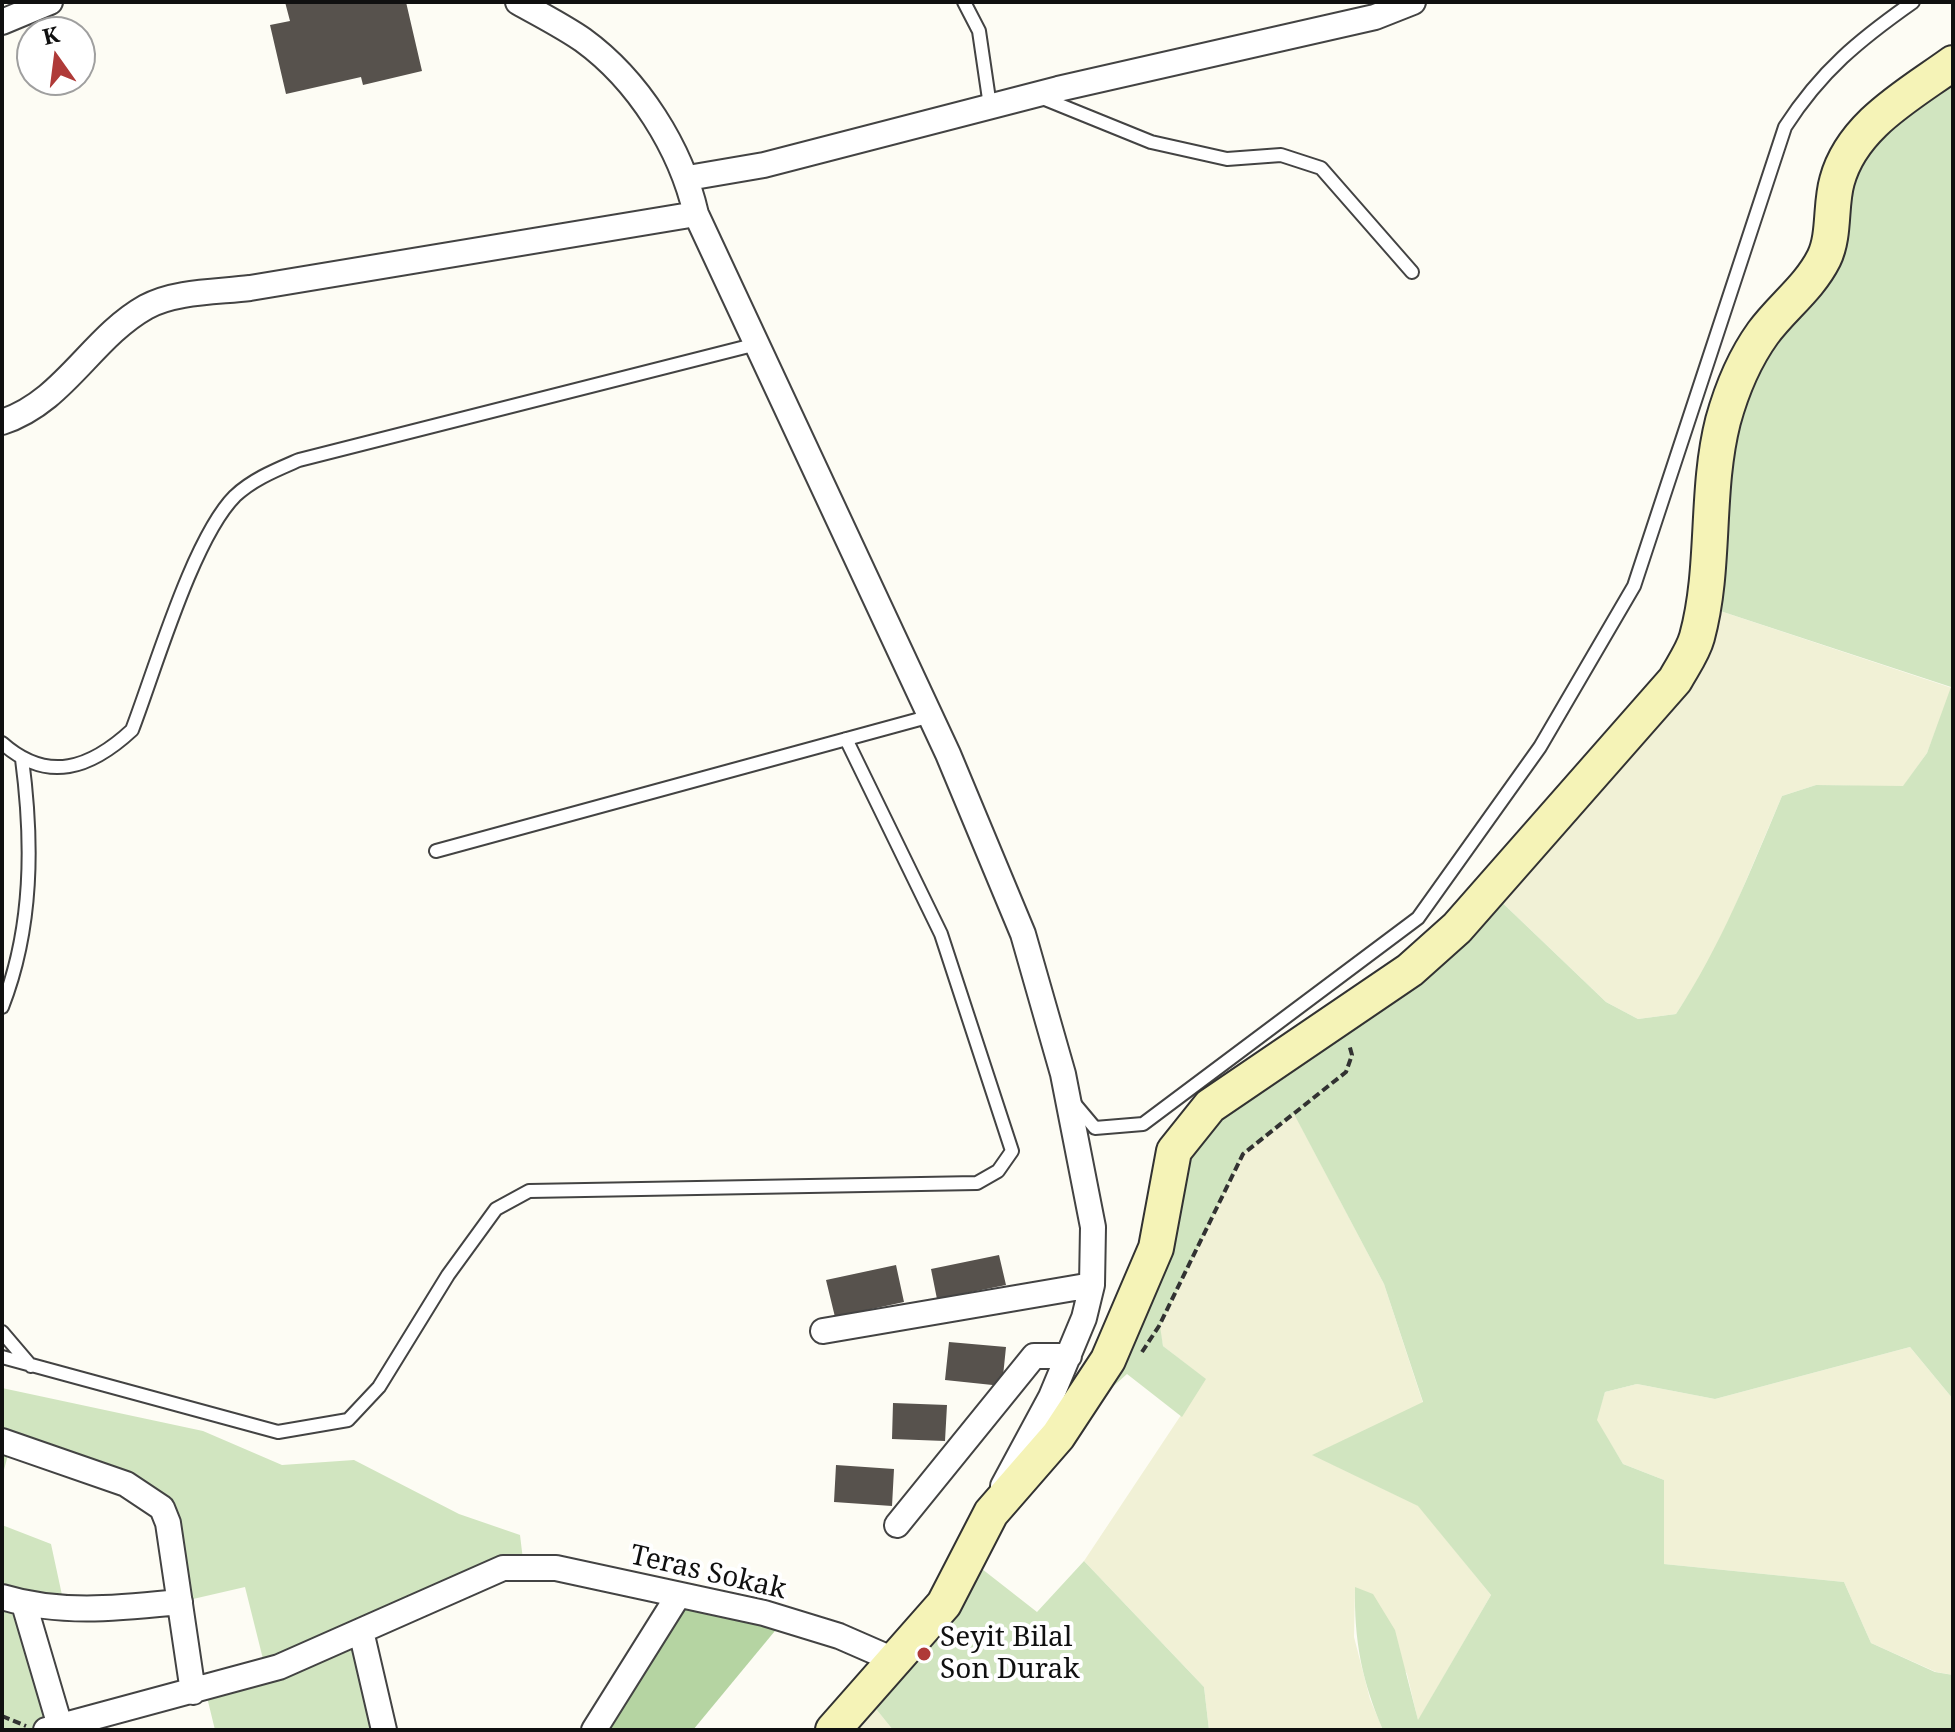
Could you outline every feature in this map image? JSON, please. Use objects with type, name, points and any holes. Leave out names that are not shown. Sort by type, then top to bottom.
[{"type":"street","points":[[3,17],[50,2]]},
{"type":"street","points":[[518,2],[584,41],[640,96],[688,178],[696,214],[931,716],[1023,934],[1067,1094],[1093,1227],[1092,1285],[1069,1356],[944,1604],[833,1730]]},
{"type":"street","points":[[688,178],[764,165],[1034,95],[1375,17],[1413,2]]},
{"type":"street","points":[[991,1513],[1058,1436],[1108,1360],[1156,1248],[1174,1151],[1210,1106],[1410,970],[1457,928],[1675,680],[1697,640],[1710,558],[1716,466],[1723,421],[1740,374],[1763,333],[1801,293],[1825,257],[1840,172],[1862,133],[1953,63]]},
{"type":"street","points":[[2,422],[22,416],[73,377],[114,329],[149,305],[191,295],[265,286],[696,214]]},
{"type":"street","points":[[823,1331],[1092,1285]]},
{"type":"street","points":[[897,1525],[1034,1356],[1069,1356]]},
{"type":"street","points":[[2,1441],[126,1484],[162,1508],[193,1692]]},
{"type":"street","name":"Teras Sokak","points":[[361,1631],[503,1568],[556,1568],[764,1613],[839,1636],[894,1660]]},
{"type":"street","points":[[594,1730],[678,1596]]},
{"type":"street","points":[[180,1602],[116,1609],[65,1609],[13,1600],[53,1728],[279,1667],[361,1631],[384,1730]]},
{"type":"lane","points":[[964,2],[979,31],[990,106]]},
{"type":"lane","points":[[1067,1094],[1095,1128],[1143,1124],[1418,918],[1540,747],[1634,586],[1785,127],[1811,87],[1866,35],[1913,2]]},
{"type":"lane","points":[[1034,95],[1151,142],[1227,159],[1281,155],[1321,168],[1412,272]]},
{"type":"lane","points":[[2,743],[22,759],[42,768],[80,764],[108,752],[132,730],[211,526],[236,496],[261,477],[299,460],[757,344]]},
{"type":"lane","points":[[436,851],[931,716]]},
{"type":"lane","points":[[2,1357],[278,1432],[348,1420],[379,1387],[448,1275],[496,1209],[529,1191],[946,1185],[977,1183],[998,1171],[1012,1151],[941,934],[846,739]]},
{"type":"lane","points":[[2,1007],[21,940],[29,888],[29,816],[22,759]]},
{"type":"lane","points":[[2,1332],[31,1366]]},
{"type":"path","points":[[1135,1361],[1159,1326],[1243,1154],[1346,1072],[1352,1055],[1343,1015]]},
{"type":"path","points":[[2,1716],[36,1730]]},
{"type":"green space","points":[[1953,63],[1953,1399],[1910,1347],[1715,1399],[1637,1384],[1605,1392],[1597,1420],[1623,1464],[1664,1480],[1664,1564],[1844,1582],[1871,1643],[1935,1672],[1953,1675],[1953,1730],[1383,1730],[1361,1660],[1355,1587],[1373,1594],[1395,1630],[1418,1720],[1491,1595],[1418,1506],[1312,1455],[1423,1402],[1384,1284],[1294,1114],[1243,1154],[1160,1326],[1163,1346],[1206,1379],[1182,1417],[1127,1374],[1058,1436],[1107,1360],[1174,1151],[1490,891],[1606,1002],[1638,1019],[1676,1014],[1721,935],[1782,796],[1816,785],[1903,786],[1927,753],[1951,687],[1702,605],[1723,421],[1801,293],[1836,184]]},
{"type":"green space","points":[[1702,605],[1952,688],[1927,753],[1903,787],[1816,785],[1782,796],[1731,916],[1702,974],[1676,1014],[1638,1019],[1606,1002],[1490,891],[1675,680]]},
{"type":"green space","points":[[1294,1113],[1384,1284],[1423,1403],[1313,1455],[1419,1506],[1491,1595],[1418,1721],[1407,1674],[1355,1588],[1354,1637],[1370,1699],[1383,1730],[1209,1730],[1204,1687],[1084,1561],[1205,1379],[1163,1346],[1159,1326],[1243,1154]]},
{"type":"green space","points":[[1910,1347],[1953,1399],[1953,1675],[1936,1672],[1871,1643],[1844,1582],[1664,1564],[1664,1480],[1623,1464],[1596,1420],[1605,1392],[1637,1384],[1715,1399]]},
{"type":"green space","points":[[2,1388],[203,1431],[282,1465],[354,1460],[459,1514],[520,1535],[524,1568],[361,1631],[384,1730],[215,1730],[205,1689],[266,1671],[245,1587],[180,1602],[162,1508],[11,1444],[2,1477]]},
{"type":"green space","points":[[2,1525],[51,1544],[65,1609],[24,1604],[60,1726],[46,1730],[2,1730]]},
{"type":"green space","points":[[968,1558],[1037,1612],[1084,1561],[1204,1687],[1209,1730],[893,1730],[864,1694]]},
{"type":"green space","points":[[678,1596],[784,1620],[693,1730],[594,1730]]},
{"type":"green space","points":[[864,1694],[893,1730],[833,1730]]},
{"type":"building","points":[[285,2],[406,2],[422,71],[363,85],[361,77],[286,94],[270,25],[290,21]]},
{"type":"building","points":[[999,1255],[1006,1285],[937,1299],[931,1269]]},
{"type":"building","points":[[896,1265],[904,1302],[835,1317],[826,1280]]},
{"type":"building","points":[[949,1342],[1006,1347],[1002,1386],[945,1380]]},
{"type":"building","points":[[893,1403],[947,1405],[945,1441],[892,1439]]},
{"type":"building","points":[[836,1465],[894,1469],[892,1506],[834,1502]]},
{"type":"place","name":"Seyit Bilal Son Durak","points":[[924,1654]]}]
